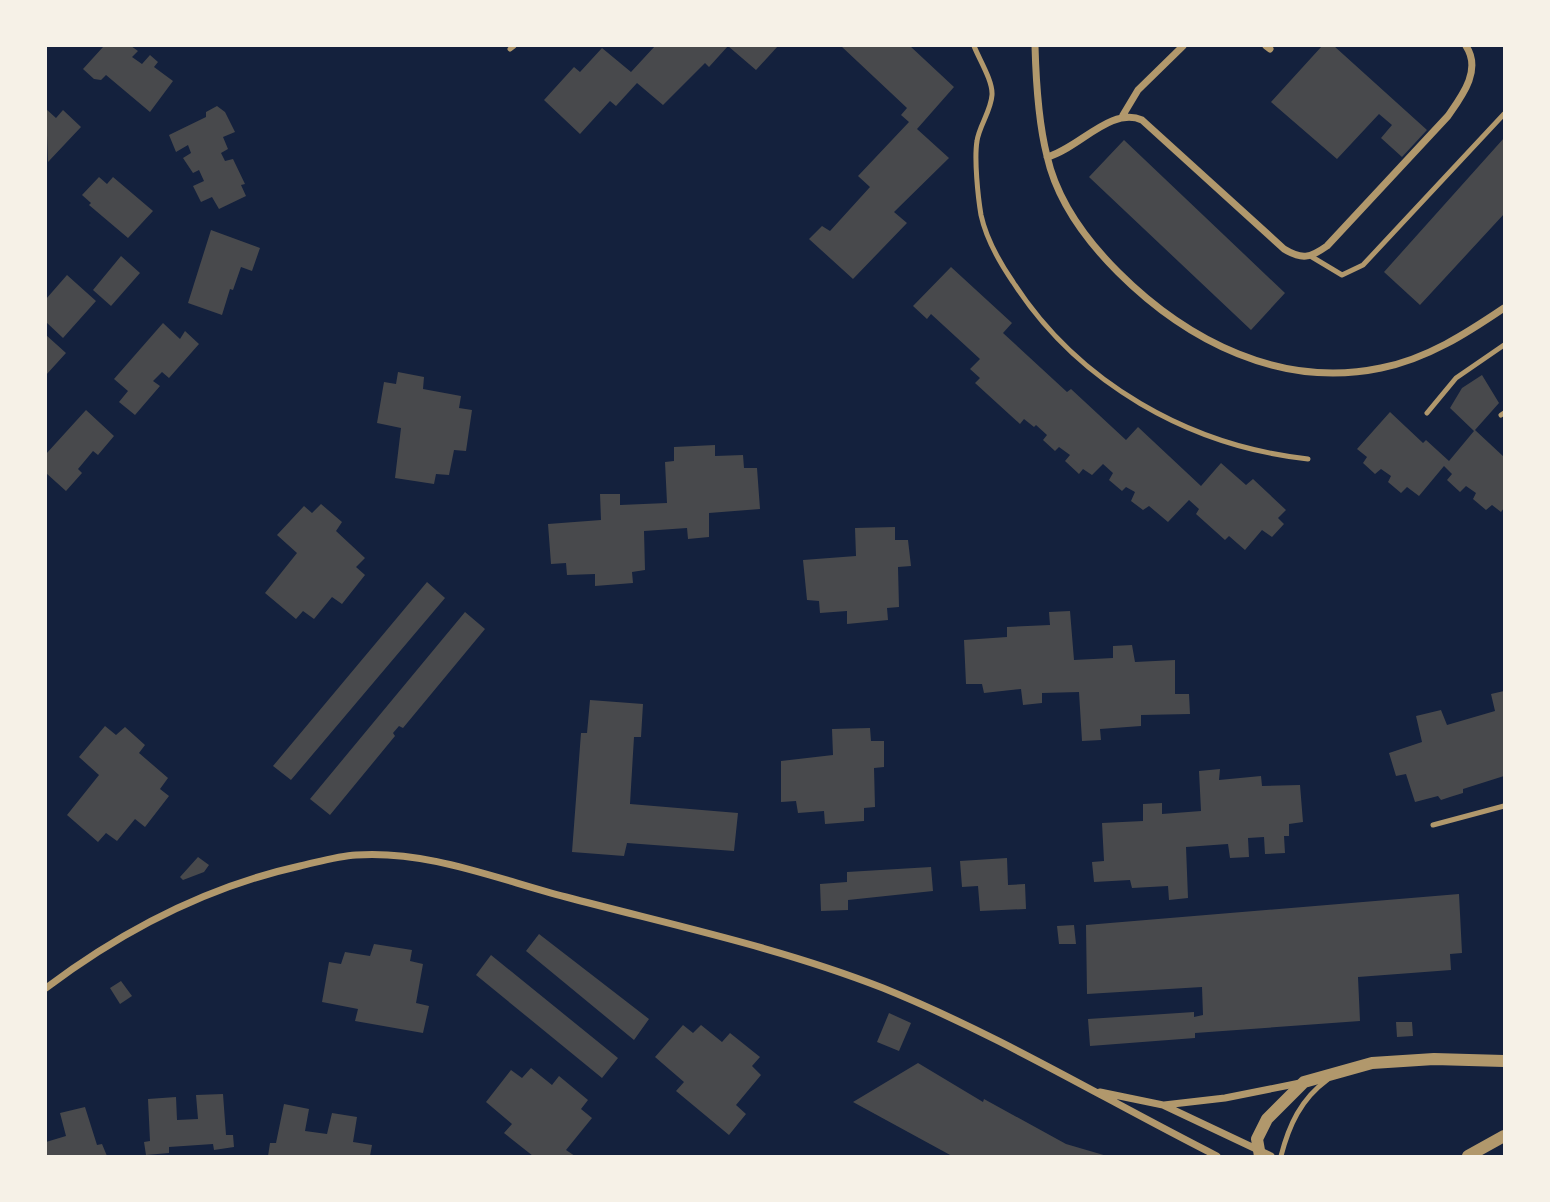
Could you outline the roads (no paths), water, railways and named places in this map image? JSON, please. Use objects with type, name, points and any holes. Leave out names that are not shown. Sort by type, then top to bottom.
[{"type":"street","points":[[1035,46],[1036,78],[1047,157],[1060,192],[1095,249],[1166,316],[1219,348],[1275,365],[1311,372],[1381,368],[1421,356],[1464,335],[1504,308]]},
{"type":"street","points":[[1047,157],[1065,152],[1123,115],[1138,90],[1183,46]]},
{"type":"street","points":[[1123,115],[1142,120],[1284,249],[1298,257],[1312,257],[1327,246],[1448,116],[1464,94],[1472,74],[1472,54],[1466,46]]},
{"type":"street","points":[[46,988],[95,951],[156,916],[201,895],[252,878],[352,855],[390,854],[424,858],[815,963],[957,1021],[1217,1157]]},
{"type":"street","points":[[1163,1105],[1226,1098],[1304,1082],[1371,1063],[1434,1059],[1504,1061]]},
{"type":"street","points":[[1259,1153],[1257,1139],[1267,1119],[1304,1082]]},
{"type":"street","points":[[1093,1090],[1163,1105],[1271,1157]]},
{"type":"street","points":[[1468,1157],[1504,1136]]},
{"type":"lane","points":[[974,46],[992,95],[977,141],[981,216],[1000,262],[1033,313],[1096,376],[1149,409],[1226,444],[1268,454],[1308,459]]},
{"type":"lane","points":[[1312,257],[1342,275],[1363,265],[1504,114]]},
{"type":"lane","points":[[1427,413],[1456,378],[1504,345]]},
{"type":"lane","points":[[1433,825],[1504,806]]},
{"type":"lane","points":[[1281,1157],[1291,1124],[1303,1102],[1338,1071]]}]
